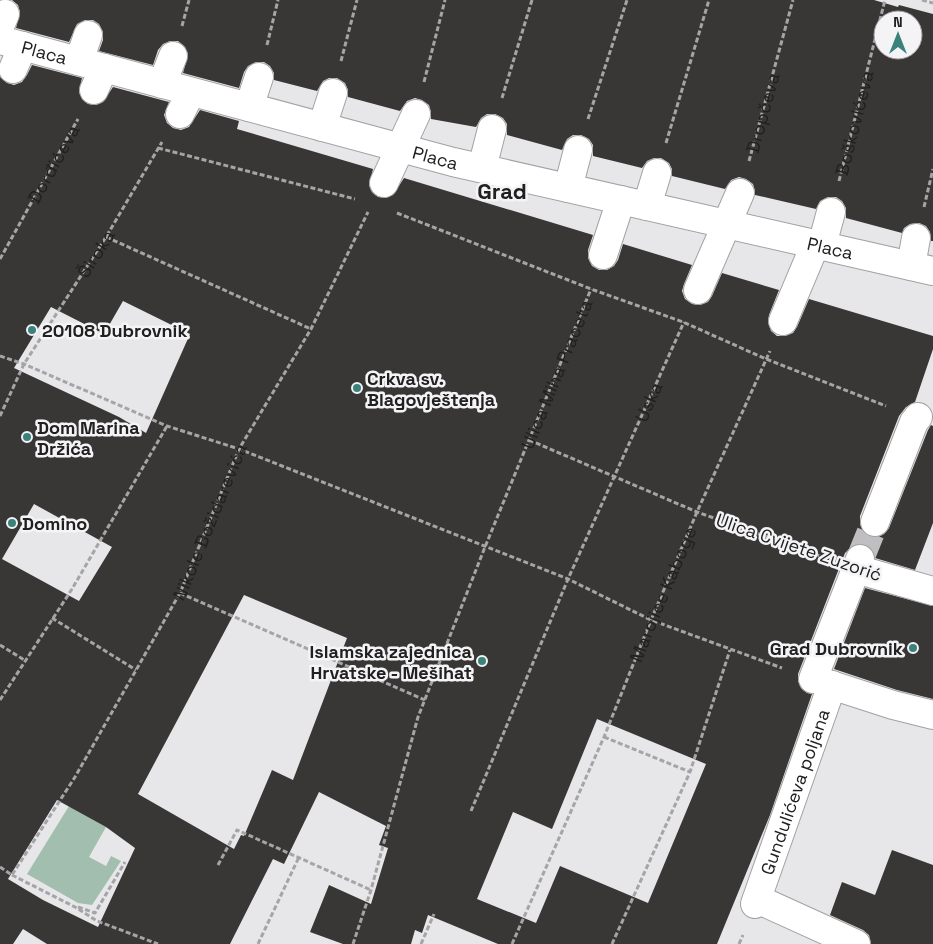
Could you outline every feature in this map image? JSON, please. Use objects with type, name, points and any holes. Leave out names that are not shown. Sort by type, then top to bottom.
[{"type":"street","points":[[88,35],[92,73]]},
{"type":"street","name":"Placa","points":[[12,52],[92,73],[162,84],[186,103],[249,107],[482,168],[922,268]]},
{"type":"street","points":[[162,84],[174,56]]},
{"type":"street","points":[[249,107],[259,77]]},
{"type":"street","points":[[322,127],[332,93]]},
{"type":"street","points":[[384,183],[416,114]]},
{"type":"street","points":[[482,168],[492,129]]},
{"type":"street","points":[[568,188],[578,150]]},
{"type":"street","points":[[647,206],[656,173]]},
{"type":"street","points":[[698,290],[740,193]]},
{"type":"street","points":[[603,255],[621,200]]},
{"type":"street","points":[[783,321],[831,212]]},
{"type":"street","points":[[916,238],[922,268]]},
{"type":"street","points":[[875,522],[917,418]]},
{"type":"street","name":"Ulica Cvijete Zuzorić","points":[[858,564],[932,587]]},
{"type":"street","name":"Gundulićeva poljana","points":[[856,944],[756,902],[858,564]]},
{"type":"street","points":[[823,682],[933,716]]},
{"type":"path","points":[[259,77],[278,0]]},
{"type":"path","points":[[332,93],[357,0]]},
{"type":"path","points":[[416,114],[445,0]]},
{"type":"path","points":[[492,129],[532,0]]},
{"type":"path","points":[[578,150],[626,0]]},
{"type":"path","points":[[656,173],[708,0]]},
{"type":"path","name":"Dropčeva","points":[[740,193],[793,0]]},
{"type":"path","name":"Boškovićeva","points":[[831,212],[885,0]]},
{"type":"path","points":[[922,0],[933,3]]},
{"type":"path","name":"Đorđićeva","points":[[0,259],[92,73]]},
{"type":"path","name":"Široka","points":[[0,416],[24,364],[106,237],[186,103]]},
{"type":"path","points":[[916,238],[933,168]]},
{"type":"path","name":"Nikole Božidarevića","points":[[12,875],[75,777],[180,593],[239,449],[311,329],[384,183]]},
{"type":"path","points":[[106,237],[311,329]]},
{"type":"path","name":"Ulica Miha Praceta","points":[[354,944],[371,890],[418,717],[603,255]]},
{"type":"path","points":[[591,289],[684,322],[766,360],[917,418]]},
{"type":"path","name":"Uska","points":[[471,811],[568,579],[698,290]]},
{"type":"path","name":"Marojice Kaboge","points":[[512,944],[604,737],[697,512],[783,321]]},
{"type":"path","points":[[0,356],[24,364],[167,426],[239,449],[568,579],[651,620],[823,682]]},
{"type":"path","points":[[0,700],[72,589],[167,426]]},
{"type":"path","name":"Ulica Cvijete Zuzorić","points":[[529,440],[697,512],[858,564]]},
{"type":"path","points":[[180,593],[426,700]]},
{"type":"path","points":[[52,618],[136,670]]},
{"type":"path","points":[[0,645],[26,661]]},
{"type":"path","points":[[612,944],[690,772],[730,650]]},
{"type":"path","points":[[604,737],[690,772]]},
{"type":"path","points":[[218,865],[237,830],[371,890]]},
{"type":"path","points":[[258,944],[299,857]]},
{"type":"path","points":[[74,907],[83,908],[95,913],[125,862]]},
{"type":"path","points":[[0,867],[97,921],[158,944]]},
{"type":"path","points":[[421,944],[434,914]]},
{"type":"green space","points":[[69,806],[106,827],[89,857],[106,866],[111,856],[121,861],[92,905],[78,903],[27,874]]},
{"type":"building","points":[[12,0],[874,0],[898,7],[899,5],[918,10],[873,10],[873,60],[923,60],[923,11],[933,14],[933,241],[931,241],[930,232],[926,226],[919,223],[910,224],[904,228],[902,233],[846,218],[846,208],[842,201],[836,197],[828,197],[820,201],[816,209],[755,195],[753,184],[739,177],[731,180],[725,189],[672,176],[672,169],[669,163],[661,158],[647,161],[642,168],[593,156],[593,145],[589,139],[581,135],[573,135],[567,139],[562,150],[507,135],[507,124],[503,118],[495,114],[487,114],[481,118],[476,127],[431,119],[429,105],[422,100],[415,98],[407,101],[400,111],[348,97],[345,83],[337,78],[329,78],[323,81],[317,91],[274,80],[274,73],[270,66],[264,62],[256,62],[248,66],[244,72],[239,88],[183,73],[188,54],[185,47],[178,41],[170,41],[163,44],[158,50],[153,65],[99,51],[103,40],[103,32],[99,24],[93,20],[85,20],[77,24],[69,42],[16,28],[20,12],[18,5]]},
{"type":"building","points":[[32,65],[82,78],[79,92],[82,99],[88,104],[96,105],[103,102],[113,87],[169,102],[164,115],[167,123],[173,128],[181,130],[189,127],[200,110],[239,121],[237,129],[373,169],[369,185],[372,192],[378,197],[386,198],[393,195],[404,178],[593,235],[588,250],[588,258],[592,266],[599,270],[607,270],[614,266],[623,244],[692,265],[682,291],[685,299],[692,304],[700,305],[708,302],[722,273],[779,290],[768,322],[771,331],[777,336],[793,333],[809,299],[933,336],[933,349],[915,402],[906,407],[899,416],[860,516],[860,524],[863,531],[870,537],[878,537],[889,528],[931,425],[933,426],[933,523],[915,570],[875,558],[872,550],[865,544],[851,547],[845,553],[798,674],[801,688],[807,693],[812,694],[770,815],[717,944],[498,944],[428,915],[422,933],[415,930],[411,944],[343,944],[310,932],[329,885],[371,904],[388,848],[379,845],[386,826],[319,792],[284,864],[273,859],[230,944],[47,944],[23,929],[13,944],[0,944],[0,77],[7,83],[14,85],[22,82]],"holes":[[[123,301],[190,334],[146,433],[119,417],[14,368],[51,307],[104,334]],[[34,504],[112,547],[79,601],[2,559]],[[244,595],[347,638],[293,780],[272,770],[244,836],[241,835],[234,849],[138,794]],[[597,719],[706,764],[648,903],[560,866],[536,923],[477,899],[513,812],[552,829]],[[57,800],[106,827],[135,848],[98,927],[43,900],[8,879]]]},
{"type":"building","points":[[865,588],[933,606],[933,699],[897,690],[834,669]]},
{"type":"building","points":[[892,850],[933,865],[933,944],[871,944],[869,935],[863,930],[830,915],[842,882],[875,895]]},
{"type":"tunnel","points":[[860,559],[875,522]]},
{"type":"place","name":"20108 Dubrovnik","points":[[32,330]]},
{"type":"place","name":"Crkva sv. Blagovještenja","points":[[357,388]]},
{"type":"place","name":"Dom Marina Držića","points":[[27,437]]},
{"type":"place","name":"Domino","points":[[12,523]]},
{"type":"place","name":"Grad Dubrovnik","points":[[913,648]]},
{"type":"place","name":"Islamska zajednica Hrvatske - Mešihat","points":[[482,661]]},
{"type":"district","name":"Grad","points":[[502,191]]}]
